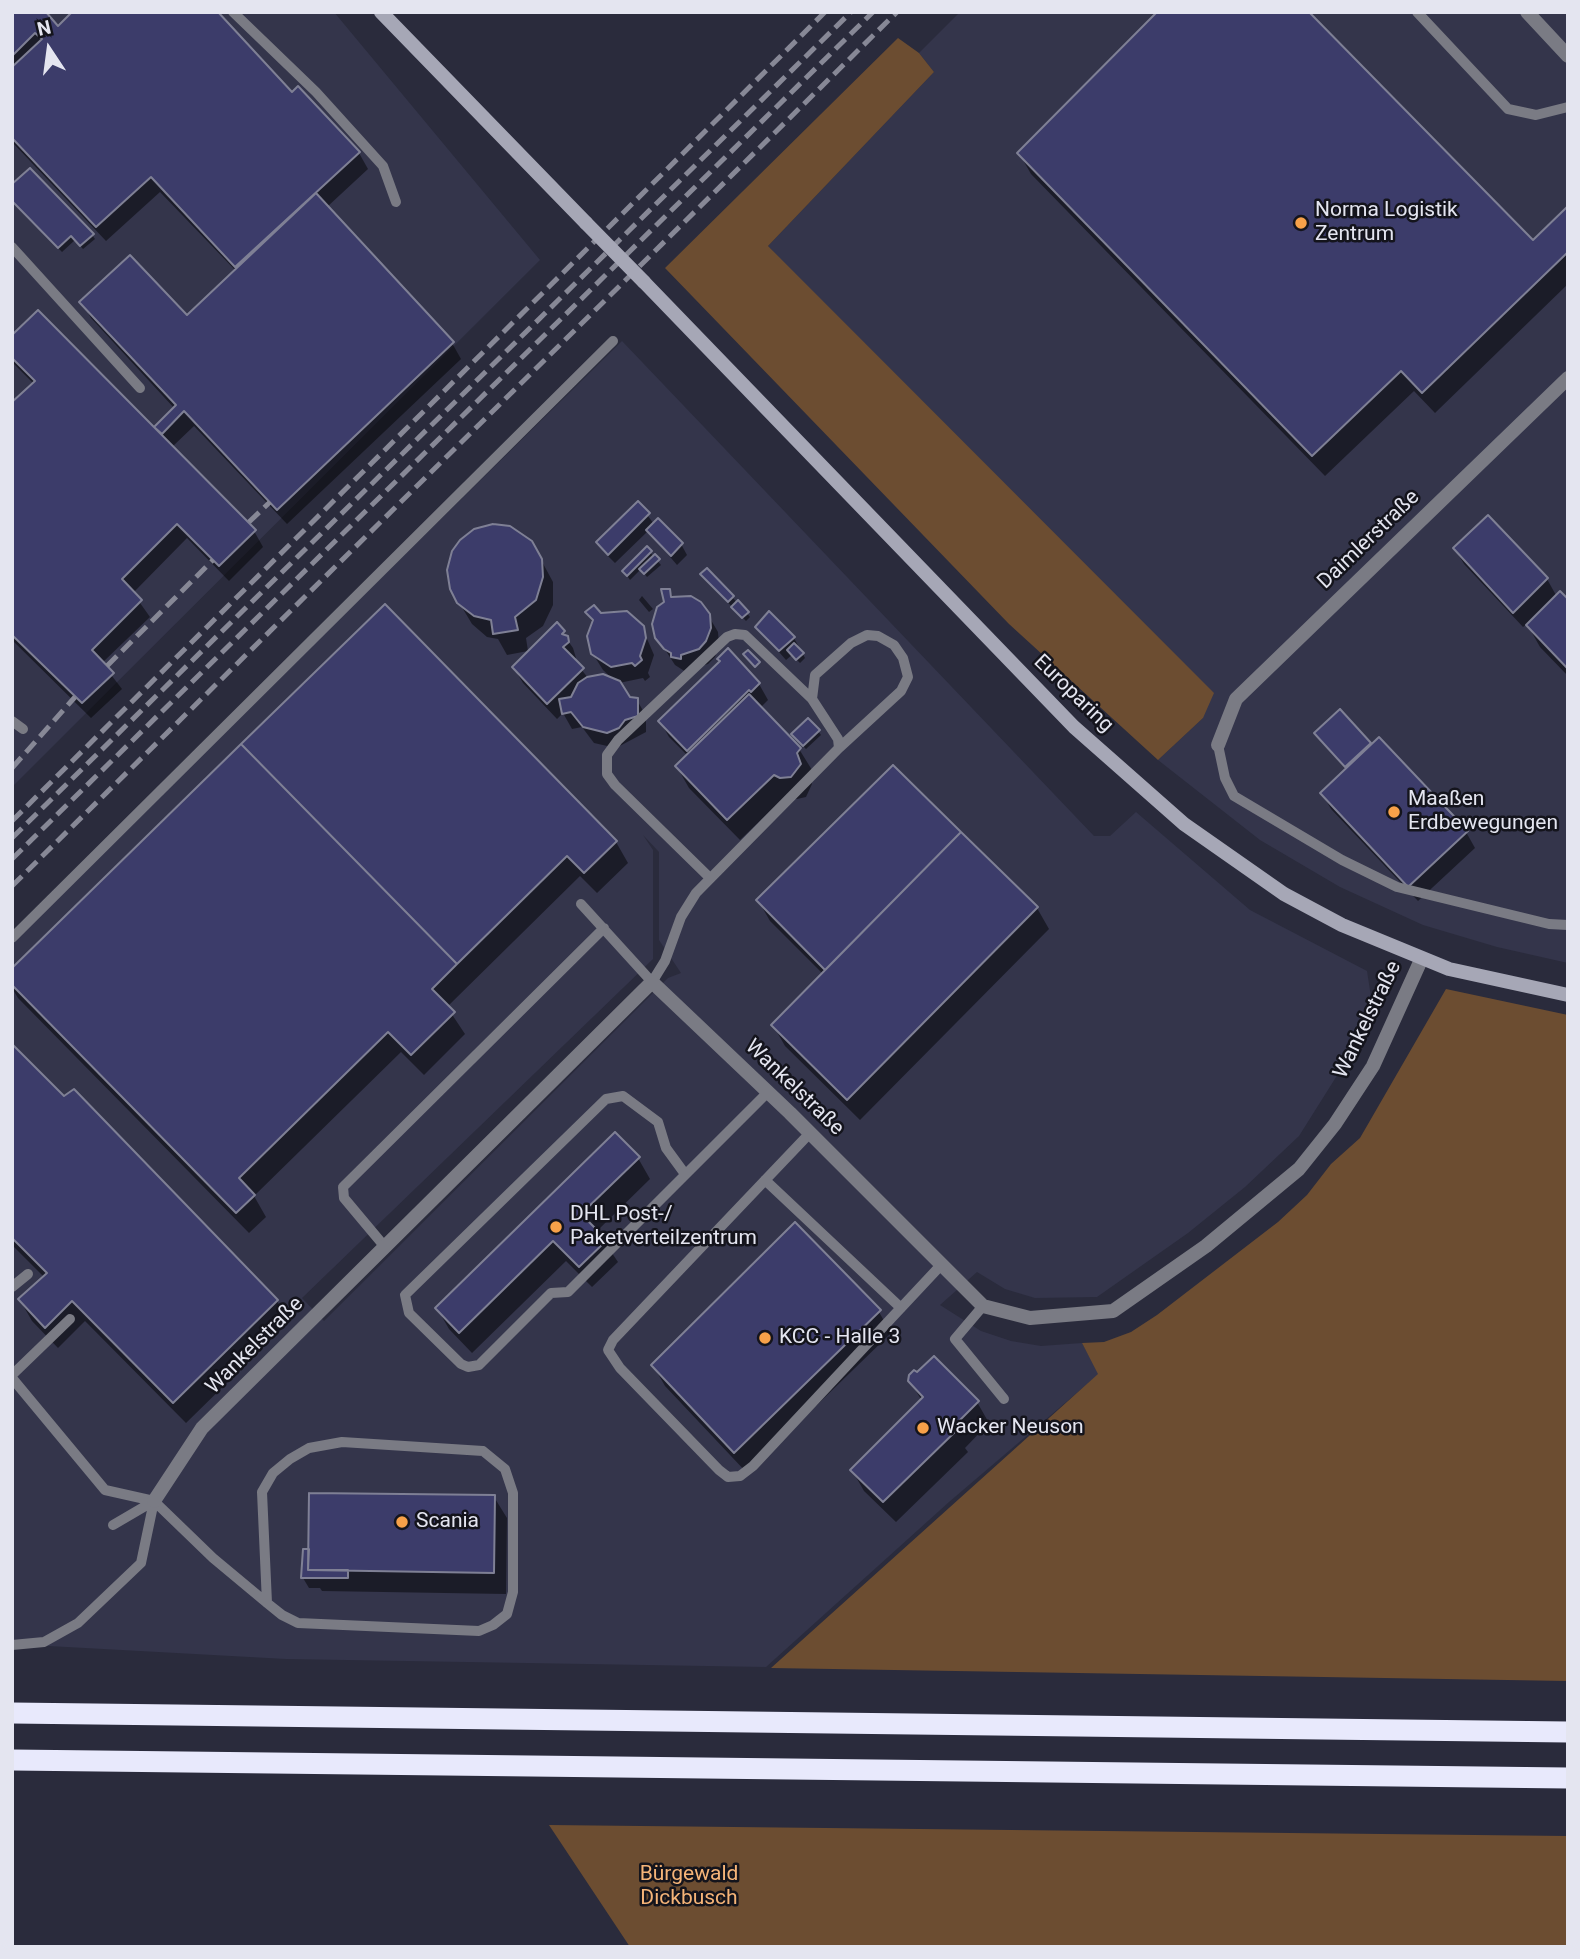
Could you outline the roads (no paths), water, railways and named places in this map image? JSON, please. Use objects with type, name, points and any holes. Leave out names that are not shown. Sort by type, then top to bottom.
[{"type":"highway","points":[[12,1713],[1568,1732]]},
{"type":"highway","points":[[12,1759],[1568,1778]]},
{"type":"street","name":"Europaring","points":[[381,12],[990,642],[1131,779],[1184,824],[1284,894],[1342,925],[1421,960],[1519,986],[1568,995]]},
{"type":"street","points":[[1527,12],[1568,56]]},
{"type":"street","name":"Daimlerstraße","points":[[1219,745],[1236,699],[1568,378]]},
{"type":"street","name":"Wankelstraße","points":[[154,1501],[202,1428],[652,982],[810,1133],[983,1306],[1030,1318],[1113,1311],[1206,1246],[1299,1169],[1335,1124],[1373,1066],[1421,960]]},
{"type":"lane","points":[[233,12],[316,92],[383,166],[396,202]]},
{"type":"lane","points":[[1417,12],[1508,108],[1536,115],[1568,107]]},
{"type":"lane","points":[[12,247],[141,388]]},
{"type":"lane","points":[[12,938],[613,341]]},
{"type":"lane","points":[[710,878],[607,774],[607,755],[618,740],[727,637],[735,634],[745,635],[812,699],[838,739],[839,747]]},
{"type":"lane","points":[[581,904],[652,982],[666,961],[681,918],[696,893],[839,747],[901,691],[908,677],[904,659],[894,645],[878,636],[867,635],[851,643],[815,675],[812,699]]},
{"type":"lane","points":[[12,721],[23,729]]},
{"type":"lane","points":[[1219,745],[1225,778],[1234,796],[1342,860],[1397,887],[1549,924],[1568,925]]},
{"type":"lane","points":[[385,1247],[344,1198],[343,1187],[604,928]]},
{"type":"lane","points":[[685,1174],[666,1148],[657,1122],[623,1096],[606,1099],[405,1294],[409,1313],[461,1364],[468,1367],[479,1365],[551,1293],[568,1292],[768,1092]]},
{"type":"lane","points":[[810,1133],[613,1340],[608,1350],[620,1368],[719,1470],[728,1477],[740,1476],[753,1466],[942,1264]]},
{"type":"lane","points":[[765,1180],[901,1308]]},
{"type":"lane","points":[[12,1287],[28,1273]]},
{"type":"lane","points":[[983,1306],[955,1339],[1004,1399]]},
{"type":"lane","points":[[70,1319],[12,1377],[105,1490],[154,1501],[213,1558],[267,1603],[298,1623],[478,1631],[493,1625],[507,1614],[513,1592],[513,1493],[505,1469],[483,1451],[342,1442],[309,1448],[290,1458],[273,1473],[262,1492],[267,1603]]},
{"type":"lane","points":[[113,1525],[154,1501]]},
{"type":"lane","points":[[12,1645],[44,1643],[78,1623],[141,1563],[154,1501]]},
{"type":"railway","points":[[12,821],[825,12]]},
{"type":"railway","points":[[12,838],[851,12]]},
{"type":"railway","points":[[12,859],[873,12]]},
{"type":"railway","points":[[12,886],[897,12]]},
{"type":"railway","points":[[249,522],[270,502]]},
{"type":"railway","points":[[107,666],[213,560]]},
{"type":"railway","points":[[12,768],[75,697]]},
{"type":"place","name":"Norma Logistik Zentrum","points":[[1301,223]]},
{"type":"place","name":"Maaßen Erdbewegungen","points":[[1394,812]]},
{"type":"place","name":"DHL Post-/ Paketverteilzentrum","points":[[556,1227]]},
{"type":"place","name":"KCC - Halle 3","points":[[765,1338]]},
{"type":"place","name":"Wacker Neuson","points":[[923,1428]]},
{"type":"place","name":"Scania","points":[[402,1522]]},
{"type":"park label","name":"Bürgewald Dickbusch","points":[[689,1887]]}]
